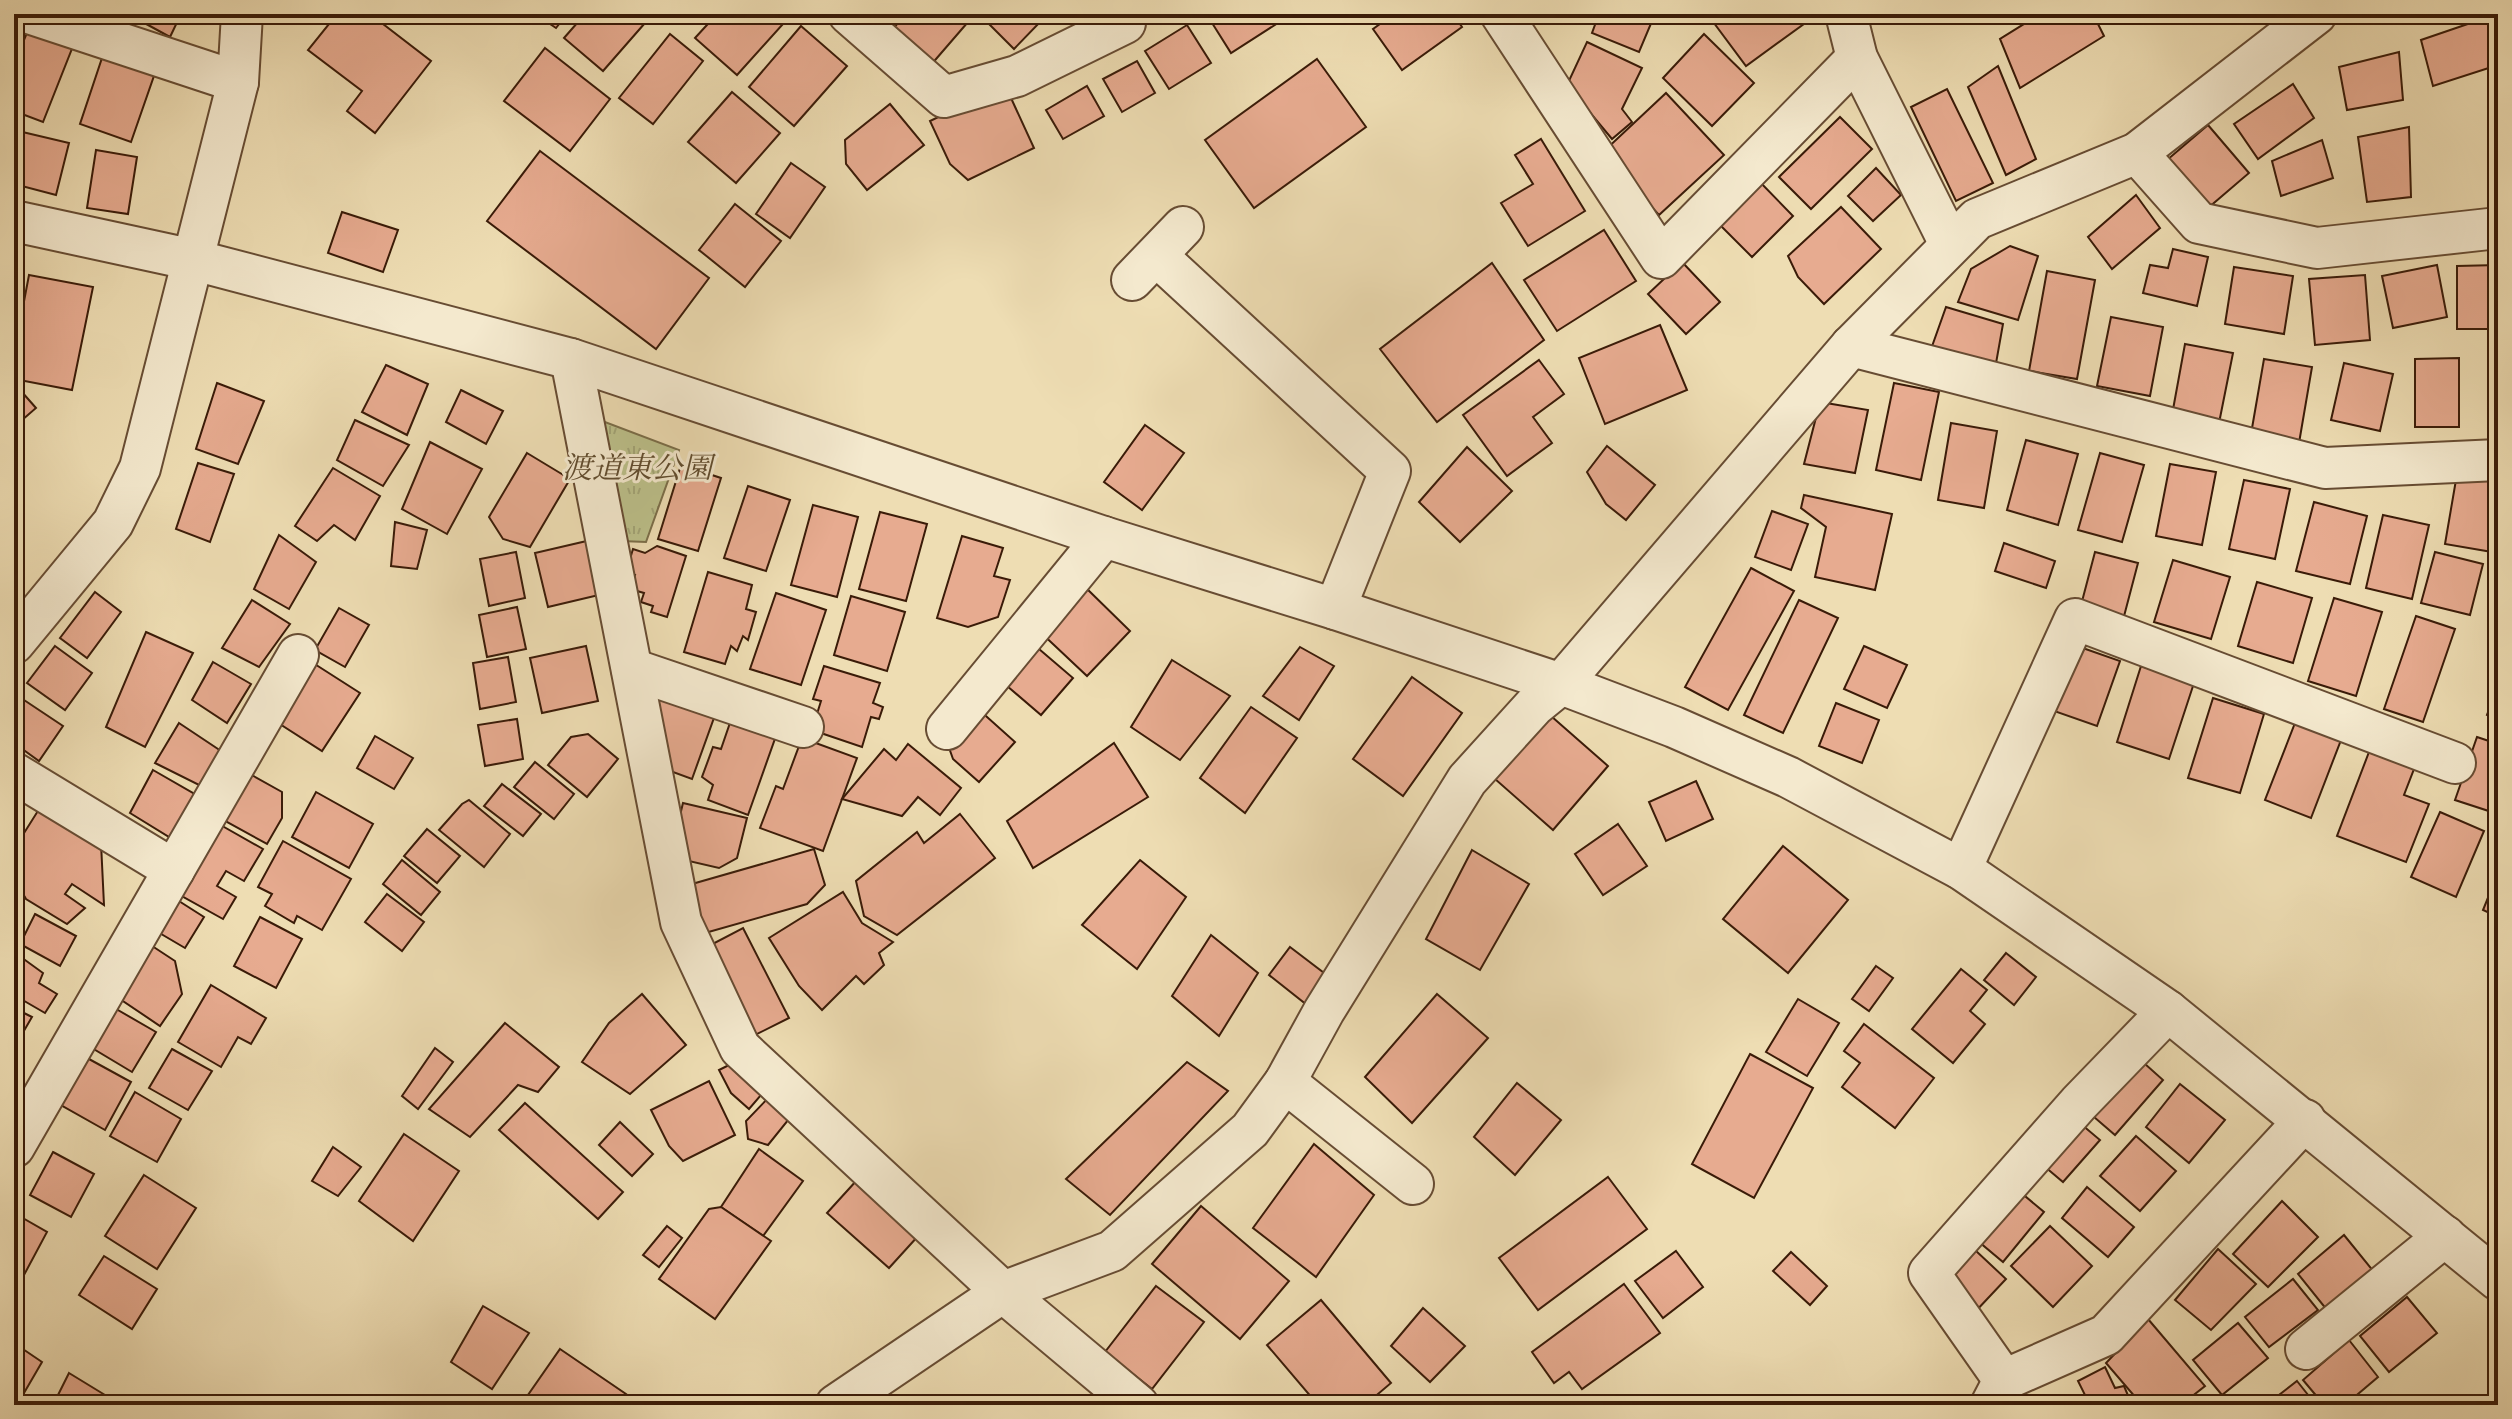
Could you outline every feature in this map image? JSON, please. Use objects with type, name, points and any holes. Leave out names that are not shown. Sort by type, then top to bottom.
[{"type":"street","points":[[32,14],[238,82]]},
{"type":"street","points":[[14,643],[27,600],[113,523],[140,468],[238,82],[242,14]]},
{"type":"street","points":[[849,14],[944,97],[1017,76],[1125,23],[1119,14]]},
{"type":"street","points":[[1501,14],[1661,258],[1857,58]]},
{"type":"street","points":[[1846,14],[1857,58],[1950,244]]},
{"type":"street","points":[[836,1405],[1003,1292],[1112,1251],[1250,1130],[1285,1082],[1324,1011],[1467,780],[1534,706],[1561,684],[1851,346],[1977,219],[2137,153],[2316,14]]},
{"type":"street","points":[[2137,153],[2199,223],[2302,245],[2317,248],[2498,228]]},
{"type":"street","points":[[14,221],[194,260],[571,359],[1104,537],[1561,684],[1674,727],[1788,777],[1961,869],[2168,1011],[2498,1280]]},
{"type":"street","points":[[1157,254],[1390,471],[1335,609]]},
{"type":"street","points":[[1851,346],[2325,468],[2498,460]]},
{"type":"street","points":[[571,359],[681,922],[740,1048],[1003,1292],[1138,1405]]},
{"type":"street","points":[[947,729],[1104,537]]},
{"type":"street","points":[[1961,869],[2075,619],[2455,763]]},
{"type":"street","points":[[14,1147],[298,655]]},
{"type":"street","points":[[632,669],[803,727]]},
{"type":"street","points":[[14,773],[174,870]]},
{"type":"street","points":[[2168,1011],[2079,1103],[1929,1273],[1997,1392],[2106,1335],[2305,1120]]},
{"type":"street","points":[[1285,1082],[1413,1184]]},
{"type":"street","points":[[2306,1349],[2445,1236]]},
{"type":"green space","name":"渡道東公園","points":[[589,416],[679,450],[646,542],[621,541]]},
{"type":"building","points":[[128,14],[181,14],[170,37]]},
{"type":"building","points":[[337,14],[370,14],[431,61],[375,133],[347,111],[362,91],[308,50]]},
{"type":"building","points":[[535,14],[567,14],[556,28]]},
{"type":"building","points":[[585,14],[652,15],[603,71],[564,38]]},
{"type":"building","points":[[717,14],[792,14],[737,75],[695,38]]},
{"type":"building","points":[[906,14],[959,14],[968,22],[930,66],[890,32]]},
{"type":"building","points":[[979,14],[1036,14],[1042,20],[1014,49]]},
{"type":"building","points":[[1135,14],[1159,14],[1141,24]]},
{"type":"building","points":[[1208,14],[1292,14],[1231,53],[1207,15]]},
{"type":"building","points":[[1394,14],[1453,14],[1462,27],[1402,70],[1373,29]]},
{"type":"building","points":[[1599,14],[1655,14],[1639,52],[1592,33]]},
{"type":"building","points":[[1718,14],[1802,14],[1808,21],[1746,66],[1711,19]]},
{"type":"building","points":[[2040,14],[2093,14],[2104,36],[2020,88],[2000,39]]},
{"type":"building","points":[[2494,15],[2498,28],[2498,65],[2433,86],[2421,40]]},
{"type":"building","points":[[31,23],[75,41],[43,122],[14,111],[14,64]]},
{"type":"building","points":[[1187,25],[1211,63],[1169,89],[1145,51]]},
{"type":"building","points":[[801,26],[847,66],[794,126],[749,87]]},
{"type":"building","points":[[670,34],[703,61],[653,124],[619,98]]},
{"type":"building","points":[[1704,34],[1754,83],[1712,126],[1663,78]]},
{"type":"building","points":[[1587,42],[1642,68],[1622,109],[1632,122],[1612,139],[1567,85]]},
{"type":"building","points":[[545,48],[610,99],[570,151],[504,101]]},
{"type":"building","points":[[104,52],[156,70],[131,142],[80,124]]},
{"type":"building","points":[[2399,52],[2403,100],[2347,110],[2339,67]]},
{"type":"building","points":[[1317,59],[1366,127],[1254,208],[1205,140]]},
{"type":"building","points":[[1137,61],[1155,93],[1122,112],[1103,79]]},
{"type":"building","points":[[1998,66],[2036,159],[2006,175],[1968,87]]},
{"type":"building","points":[[2293,84],[2314,118],[2258,159],[2234,124]]},
{"type":"building","points":[[1005,85],[1034,148],[968,180],[950,164],[930,121]]},
{"type":"building","points":[[1087,86],[1104,116],[1063,139],[1046,110]]},
{"type":"building","points":[[1947,89],[1993,183],[1956,201],[1911,107]]},
{"type":"building","points":[[732,92],[780,133],[736,183],[688,142]]},
{"type":"building","points":[[1666,93],[1724,155],[1659,215],[1602,153]]},
{"type":"building","points":[[890,104],[924,145],[867,190],[846,164],[845,140]]},
{"type":"building","points":[[1840,117],[1872,149],[1811,209],[1779,177]]},
{"type":"building","points":[[2208,125],[2249,173],[2208,208],[2167,160]]},
{"type":"building","points":[[2409,127],[2411,197],[2367,202],[2358,137]]},
{"type":"building","points":[[14,130],[69,143],[56,195],[14,184]]},
{"type":"building","points":[[1541,139],[1585,211],[1528,246],[1501,203],[1533,184],[1515,155]]},
{"type":"building","points":[[2322,140],[2333,178],[2281,196],[2272,161]]},
{"type":"building","points":[[96,150],[137,157],[128,214],[87,208]]},
{"type":"building","points":[[540,151],[709,278],[656,349],[487,221]]},
{"type":"building","points":[[791,163],[825,187],[790,238],[756,214]]},
{"type":"building","points":[[1876,168],[1901,195],[1873,221],[1848,196]]},
{"type":"building","points":[[1758,180],[1793,216],[1752,257],[1716,221]]},
{"type":"building","points":[[2136,195],[2160,228],[2112,269],[2088,237]]},
{"type":"building","points":[[735,204],[781,241],[745,287],[699,250]]},
{"type":"building","points":[[1841,207],[1881,249],[1824,304],[1798,277],[1788,256]]},
{"type":"building","points":[[342,212],[398,230],[383,272],[328,253]]},
{"type":"building","points":[[1604,230],[1636,281],[1557,331],[1524,280]]},
{"type":"building","points":[[2010,246],[2038,256],[2018,320],[1958,302],[1971,269]]},
{"type":"building","points":[[2173,249],[2208,257],[2197,306],[2143,293],[2150,265],[2168,268]]},
{"type":"building","points":[[1682,262],[1720,302],[1686,334],[1648,294]]},
{"type":"building","points":[[1492,263],[1544,340],[1437,422],[1380,349]]},
{"type":"building","points":[[2437,265],[2447,317],[2393,328],[2382,276]]},
{"type":"building","points":[[2498,265],[2498,329],[2457,329],[2457,266]]},
{"type":"building","points":[[2234,267],[2293,276],[2284,334],[2225,324]]},
{"type":"building","points":[[2047,271],[2095,280],[2077,379],[2029,371]]},
{"type":"building","points":[[29,275],[93,287],[72,390],[14,379],[21,338],[14,337],[14,311],[22,312]]},
{"type":"building","points":[[2365,275],[2370,340],[2315,345],[2309,279]]},
{"type":"building","points":[[1946,307],[2003,324],[1995,369],[1930,352]]},
{"type":"building","points":[[2111,317],[2163,327],[2150,396],[2097,386]]},
{"type":"building","points":[[1660,325],[1687,390],[1605,424],[1579,358]]},
{"type":"building","points":[[2185,344],[2233,353],[2219,423],[2172,415]]},
{"type":"building","points":[[2498,345],[2498,423],[2497,423],[2490,346]]},
{"type":"building","points":[[2459,358],[2459,427],[2415,427],[2415,359]]},
{"type":"building","points":[[2264,359],[2312,367],[2299,443],[2251,434]]},
{"type":"building","points":[[1539,360],[1564,394],[1533,417],[1552,443],[1507,476],[1463,415]]},
{"type":"building","points":[[2344,363],[2393,374],[2380,431],[2331,420]]},
{"type":"building","points":[[386,365],[428,384],[407,435],[362,412]]},
{"type":"building","points":[[14,383],[36,408],[14,427]]},
{"type":"building","points":[[217,383],[264,401],[238,464],[196,449]]},
{"type":"building","points":[[1894,383],[1939,392],[1921,480],[1876,470]]},
{"type":"building","points":[[461,390],[503,411],[486,444],[446,422]]},
{"type":"building","points":[[1820,402],[1868,410],[1855,473],[1804,464]]},
{"type":"building","points":[[355,420],[409,445],[383,486],[337,460]]},
{"type":"building","points":[[1951,423],[1997,431],[1984,508],[1938,500]]},
{"type":"building","points":[[1145,425],[1184,453],[1142,510],[1104,482]]},
{"type":"building","points":[[2026,440],[2078,454],[2058,525],[2007,510]]},
{"type":"building","points":[[430,442],[482,469],[447,534],[402,509]]},
{"type":"building","points":[[1607,446],[1655,485],[1626,520],[1606,504],[1587,472]]},
{"type":"building","points":[[1467,447],[1512,491],[1460,542],[1419,502]]},
{"type":"building","points":[[527,453],[570,479],[530,547],[503,539],[489,517]]},
{"type":"building","points":[[2100,453],[2144,465],[2122,542],[2078,530]]},
{"type":"building","points":[[198,463],[234,474],[210,542],[176,529]]},
{"type":"building","points":[[2170,464],[2216,472],[2202,545],[2156,536]]},
{"type":"building","points":[[681,465],[721,478],[698,551],[658,539]]},
{"type":"building","points":[[333,468],[380,496],[355,540],[334,525],[317,541],[295,526]]},
{"type":"building","points":[[2457,474],[2498,481],[2498,553],[2445,544]]},
{"type":"building","points":[[2244,480],[2290,489],[2275,559],[2229,549]]},
{"type":"building","points":[[748,486],[790,500],[766,571],[724,558]]},
{"type":"building","points":[[1804,495],[1892,514],[1875,590],[1815,577],[1826,527],[1801,508]]},
{"type":"building","points":[[2314,502],[2367,516],[2350,584],[2296,571]]},
{"type":"building","points":[[813,505],[858,517],[837,597],[791,585]]},
{"type":"building","points":[[1772,511],[1808,524],[1791,570],[1755,557]]},
{"type":"building","points":[[880,512],[927,524],[906,601],[859,589]]},
{"type":"building","points":[[2383,515],[2429,525],[2412,599],[2366,588]]},
{"type":"building","points":[[395,522],[427,530],[417,569],[391,566]]},
{"type":"building","points":[[279,535],[316,562],[289,609],[254,589]]},
{"type":"building","points":[[962,536],[1003,548],[994,576],[1010,580],[998,617],[968,627],[937,618]]},
{"type":"building","points":[[591,540],[603,594],[548,607],[535,553]]},
{"type":"building","points":[[2004,543],[2055,561],[2046,588],[1995,571]]},
{"type":"building","points":[[657,546],[686,556],[667,617],[651,612],[653,606],[641,602],[644,593],[630,589],[635,575],[626,572],[633,549],[645,553]]},
{"type":"building","points":[[516,552],[525,598],[489,606],[480,559]]},
{"type":"building","points":[[2095,552],[2138,563],[2123,620],[2080,609]]},
{"type":"building","points":[[2435,552],[2483,564],[2470,615],[2421,603]]},
{"type":"building","points":[[2173,560],[2230,577],[2211,639],[2154,622]]},
{"type":"building","points":[[1751,568],[1794,591],[1728,710],[1685,687]]},
{"type":"building","points":[[708,572],[752,585],[746,609],[756,612],[748,640],[743,636],[737,651],[731,646],[725,664],[684,652]]},
{"type":"building","points":[[2257,582],[2312,598],[2293,663],[2238,646]]},
{"type":"building","points":[[1081,583],[1130,631],[1087,676],[1037,629]]},
{"type":"building","points":[[95,592],[121,612],[87,658],[60,638]]},
{"type":"building","points":[[776,593],[826,610],[801,685],[750,669]]},
{"type":"building","points":[[851,596],[905,612],[887,671],[834,655]]},
{"type":"building","points":[[2334,598],[2382,612],[2356,696],[2308,681]]},
{"type":"building","points":[[252,600],[290,624],[259,667],[222,648]]},
{"type":"building","points":[[1799,600],[1838,618],[1783,733],[1744,715]]},
{"type":"building","points":[[517,607],[526,649],[487,657],[479,615]]},
{"type":"building","points":[[339,608],[369,625],[345,667],[315,650]]},
{"type":"building","points":[[2416,616],[2455,629],[2423,722],[2384,709]]},
{"type":"building","points":[[146,632],[193,653],[145,747],[106,727]]},
{"type":"building","points":[[1032,643],[1073,678],[1041,715],[1000,680]]},
{"type":"building","points":[[55,646],[92,673],[65,710],[27,683]]},
{"type":"building","points":[[586,646],[598,701],[542,713],[530,658]]},
{"type":"building","points":[[1864,646],[1907,665],[1887,708],[1844,689]]},
{"type":"building","points":[[2077,646],[2120,661],[2097,726],[2054,711]]},
{"type":"building","points":[[1300,647],[1334,666],[1299,720],[1263,696]]},
{"type":"building","points":[[508,657],[516,702],[480,709],[473,663]]},
{"type":"building","points":[[1172,660],[1230,696],[1180,760],[1131,727]]},
{"type":"building","points":[[310,661],[360,693],[322,751],[272,719]]},
{"type":"building","points":[[213,662],[251,684],[227,723],[192,700]]},
{"type":"building","points":[[824,666],[880,683],[873,703],[883,707],[879,719],[871,717],[862,747],[812,730],[821,701],[813,699]]},
{"type":"building","points":[[2141,666],[2194,683],[2169,759],[2117,742]]},
{"type":"building","points":[[1412,677],[1462,713],[1403,796],[1353,759]]},
{"type":"building","points":[[2498,685],[2498,719],[2487,715]]},
{"type":"building","points":[[659,694],[715,715],[692,779],[662,768],[649,721]]},
{"type":"building","points":[[18,696],[63,726],[39,761],[14,743],[14,702]]},
{"type":"building","points":[[2213,698],[2264,714],[2240,793],[2188,778]]},
{"type":"building","points":[[1836,703],[1879,720],[1862,763],[1819,746]]},
{"type":"building","points":[[1251,707],[1297,738],[1245,813],[1200,778]]},
{"type":"building","points":[[977,708],[1015,742],[979,782],[953,759],[947,742]]},
{"type":"building","points":[[1551,716],[1608,766],[1553,830],[1495,779]]},
{"type":"building","points":[[732,717],[777,733],[748,815],[708,800],[713,785],[702,777],[713,747],[721,749]]},
{"type":"building","points":[[517,719],[523,759],[485,766],[478,725]]},
{"type":"building","points":[[179,723],[224,753],[203,787],[155,763]]},
{"type":"building","points":[[2295,723],[2341,740],[2311,818],[2265,800]]},
{"type":"building","points":[[588,734],[618,759],[587,797],[548,765],[571,737]]},
{"type":"building","points":[[375,736],[413,758],[394,789],[357,768]]},
{"type":"building","points":[[2477,737],[2498,744],[2498,814],[2455,800]]},
{"type":"building","points":[[802,738],[857,758],[823,851],[760,828],[776,786],[783,789]]},
{"type":"building","points":[[1114,743],[1148,797],[1033,868],[1007,821]]},
{"type":"building","points":[[908,744],[961,788],[940,815],[918,797],[902,816],[842,799],[884,749],[896,760]]},
{"type":"building","points":[[2369,752],[2414,769],[2404,795],[2429,804],[2406,862],[2337,836]]},
{"type":"building","points":[[535,762],[574,794],[554,819],[514,787]]},
{"type":"building","points":[[153,770],[198,796],[174,840],[130,813]]},
{"type":"building","points":[[248,773],[282,792],[282,818],[267,844],[216,816]]},
{"type":"building","points":[[1696,781],[1713,819],[1666,841],[1649,802]]},
{"type":"building","points":[[502,784],[541,814],[523,836],[484,806]]},
{"type":"building","points":[[316,792],[373,824],[349,868],[292,837]]},
{"type":"building","points":[[469,800],[510,834],[484,867],[439,830]]},
{"type":"building","points":[[683,803],[747,818],[737,858],[719,868],[680,859],[674,840]]},
{"type":"building","points":[[41,806],[101,843],[104,905],[72,884],[65,894],[85,908],[67,924],[26,899],[14,878],[14,849]]},
{"type":"building","points":[[2440,812],[2484,831],[2456,897],[2411,877]]},
{"type":"building","points":[[960,814],[995,858],[897,935],[864,916],[856,881],[917,832],[924,843]]},
{"type":"building","points":[[210,819],[263,849],[244,881],[226,871],[217,886],[236,897],[223,919],[171,890]]},
{"type":"building","points":[[1618,824],[1647,866],[1603,895],[1575,854]]},
{"type":"building","points":[[427,829],[460,856],[437,883],[404,856]]},
{"type":"building","points":[[283,841],[351,879],[322,930],[297,916],[294,923],[265,906],[272,894],[258,887]]},
{"type":"building","points":[[1783,846],[1848,900],[1788,973],[1723,919]]},
{"type":"building","points":[[814,849],[825,885],[807,904],[705,933],[692,884]]},
{"type":"building","points":[[1472,850],[1529,884],[1480,970],[1426,939]]},
{"type":"building","points":[[402,860],[440,892],[421,915],[383,884]]},
{"type":"building","points":[[1140,860],[1186,897],[1137,969],[1082,925]]},
{"type":"building","points":[[2498,873],[2498,917],[2483,910]]},
{"type":"building","points":[[843,892],[862,923],[893,942],[879,953],[884,965],[864,984],[856,976],[822,1010],[799,986],[769,938]]},
{"type":"building","points":[[387,894],[424,922],[402,951],[365,922]]},
{"type":"building","points":[[171,896],[204,917],[185,948],[151,928]]},
{"type":"building","points":[[35,914],[76,936],[60,966],[20,944]]},
{"type":"building","points":[[260,917],[302,939],[276,988],[234,966]]},
{"type":"building","points":[[743,928],[789,1018],[749,1038],[703,949]]},
{"type":"building","points":[[1211,935],[1258,973],[1219,1036],[1172,996]]},
{"type":"building","points":[[143,940],[175,961],[182,994],[160,1026],[108,991]]},
{"type":"building","points":[[1290,947],[1328,976],[1307,1005],[1269,975]]},
{"type":"building","points":[[14,952],[43,973],[39,983],[57,994],[45,1013],[14,995]]},
{"type":"building","points":[[2006,953],[2036,977],[2014,1005],[1984,980]]},
{"type":"building","points":[[1876,966],[1893,978],[1869,1011],[1852,999]]},
{"type":"building","points":[[1961,969],[1987,990],[1970,1011],[1985,1024],[1953,1063],[1912,1029]]},
{"type":"building","points":[[211,985],[266,1018],[251,1044],[238,1037],[221,1067],[178,1042]]},
{"type":"building","points":[[642,994],[686,1045],[630,1094],[582,1062],[609,1023]]},
{"type":"building","points":[[1437,994],[1488,1038],[1412,1123],[1365,1077]]},
{"type":"building","points":[[1798,999],[1839,1023],[1807,1076],[1766,1052]]},
{"type":"building","points":[[111,1006],[156,1032],[132,1072],[82,1042]]},
{"type":"building","points":[[14,1008],[32,1017],[14,1048]]},
{"type":"building","points":[[505,1023],[559,1067],[538,1092],[518,1085],[470,1137],[429,1109]]},
{"type":"building","points":[[1864,1024],[1934,1078],[1895,1128],[1842,1087],[1860,1063],[1844,1051]]},
{"type":"building","points":[[435,1048],[453,1062],[418,1109],[402,1096]]},
{"type":"building","points":[[172,1049],[212,1071],[188,1110],[149,1088]]},
{"type":"building","points":[[78,1053],[131,1082],[105,1130],[52,1100]]},
{"type":"building","points":[[1750,1054],[1813,1088],[1754,1198],[1692,1164]]},
{"type":"building","points":[[2135,1055],[2163,1080],[2115,1135],[2087,1111]]},
{"type":"building","points":[[737,1061],[767,1088],[749,1109],[731,1093],[719,1070]]},
{"type":"building","points":[[1187,1062],[1228,1091],[1110,1215],[1066,1179]]},
{"type":"building","points":[[709,1081],[735,1135],[683,1161],[669,1146],[651,1110]]},
{"type":"building","points":[[1517,1083],[1561,1120],[1515,1175],[1474,1137]]},
{"type":"building","points":[[2180,1084],[2225,1120],[2189,1163],[2146,1127]]},
{"type":"building","points":[[135,1092],[181,1119],[157,1162],[110,1136]]},
{"type":"building","points":[[773,1093],[789,1119],[768,1145],[748,1139],[746,1121]]},
{"type":"building","points":[[525,1103],[623,1192],[598,1219],[499,1130]]},
{"type":"building","points":[[2075,1119],[2100,1140],[2063,1182],[2038,1161]]},
{"type":"building","points":[[620,1122],[653,1154],[632,1176],[599,1145]]},
{"type":"building","points":[[404,1134],[459,1171],[413,1241],[359,1201]]},
{"type":"building","points":[[2136,1136],[2176,1171],[2140,1211],[2100,1176]]},
{"type":"building","points":[[1314,1144],[1374,1195],[1316,1277],[1253,1228]]},
{"type":"building","points":[[333,1147],[361,1167],[338,1196],[312,1181]]},
{"type":"building","points":[[759,1149],[803,1181],[763,1236],[721,1207]]},
{"type":"building","points":[[53,1152],[94,1174],[71,1217],[30,1195]]},
{"type":"building","points":[[144,1175],[196,1208],[157,1269],[105,1236]]},
{"type":"building","points":[[1608,1177],[1647,1229],[1538,1310],[1499,1258]]},
{"type":"building","points":[[857,1180],[919,1235],[889,1268],[827,1213]]},
{"type":"building","points":[[2013,1186],[2044,1212],[2003,1262],[1972,1236]]},
{"type":"building","points":[[2087,1187],[2134,1227],[2108,1257],[2062,1218]]},
{"type":"building","points":[[2282,1201],[2318,1237],[2268,1287],[2233,1254]]},
{"type":"building","points":[[1201,1206],[1289,1281],[1240,1339],[1152,1264]]},
{"type":"building","points":[[721,1207],[771,1241],[715,1319],[659,1279],[709,1209]]},
{"type":"building","points":[[14,1213],[47,1232],[24,1275],[14,1270]]},
{"type":"building","points":[[667,1226],[682,1238],[659,1267],[643,1255]]},
{"type":"building","points":[[2050,1226],[2092,1266],[2053,1307],[2011,1266]]},
{"type":"building","points":[[2344,1235],[2374,1272],[2327,1310],[2298,1274]]},
{"type":"building","points":[[2218,1249],[2256,1284],[2211,1330],[2175,1300]]},
{"type":"building","points":[[1975,1250],[2006,1279],[1974,1313],[1936,1277]]},
{"type":"building","points":[[1676,1251],[1703,1287],[1663,1318],[1635,1281]]},
{"type":"building","points":[[1791,1252],[1827,1286],[1810,1305],[1773,1271]]},
{"type":"building","points":[[104,1256],[157,1289],[132,1329],[79,1295]]},
{"type":"building","points":[[2293,1279],[2318,1310],[2269,1347],[2245,1317]]},
{"type":"building","points":[[1624,1284],[1660,1333],[1582,1389],[1569,1372],[1554,1383],[1532,1352]]},
{"type":"building","points":[[1156,1286],[1204,1322],[1152,1389],[1105,1352]]},
{"type":"building","points":[[2407,1297],[2437,1333],[2389,1372],[2360,1336]]},
{"type":"building","points":[[1321,1300],[1391,1383],[1365,1405],[1318,1405],[1267,1345]]},
{"type":"building","points":[[483,1306],[529,1333],[492,1389],[451,1362]]},
{"type":"building","points":[[1423,1308],[1465,1346],[1430,1382],[1391,1346]]},
{"type":"building","points":[[2148,1319],[2205,1386],[2181,1405],[2142,1405],[2106,1363]]},
{"type":"building","points":[[2238,1323],[2268,1358],[2222,1395],[2193,1360]]},
{"type":"building","points":[[2349,1340],[2378,1377],[2345,1405],[2324,1405],[2303,1380]]},
{"type":"building","points":[[14,1343],[42,1362],[17,1405],[14,1405]]},
{"type":"building","points":[[560,1349],[626,1394],[619,1405],[521,1405]]},
{"type":"building","points":[[2105,1367],[2115,1388],[2124,1386],[2132,1405],[2077,1405],[2087,1399],[2078,1381]]},
{"type":"building","points":[[69,1373],[105,1395],[99,1405],[53,1405]]},
{"type":"building","points":[[2297,1381],[2316,1405],[2266,1405]]},
{"type":"building","points":[[1762,1396],[1765,1405],[1730,1405]]}]
